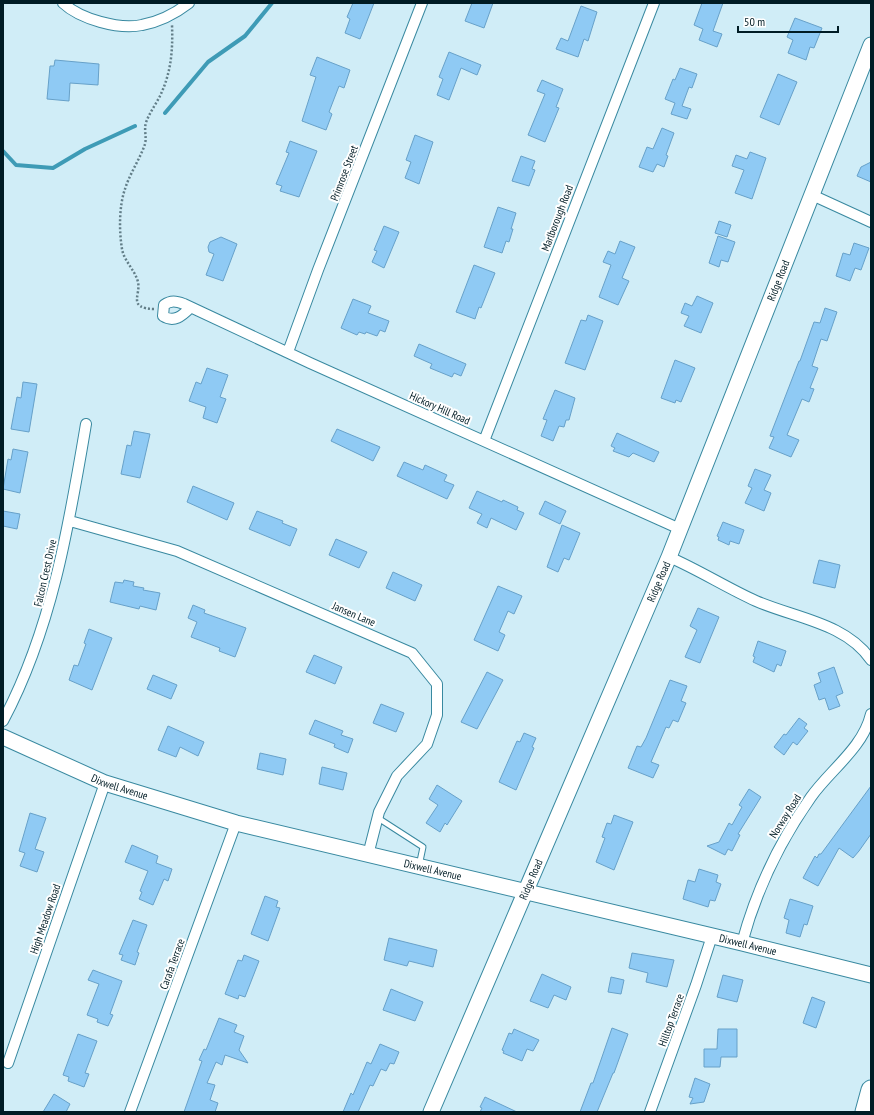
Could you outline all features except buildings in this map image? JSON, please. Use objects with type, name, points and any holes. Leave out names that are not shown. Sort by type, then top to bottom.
[{"type":"highway","points":[[865,1112],[871,1090]]},
{"type":"main road","name":"Ridge Road","points":[[431,1112],[669,557],[871,45]]},
{"type":"main road","name":"Dixwell Avenue","points":[[3,737],[105,784],[236,823],[871,975]]},
{"type":"street","points":[[63,3],[86,17],[113,25],[141,26],[172,14],[189,3]]},
{"type":"street","name":"Primrose Street","points":[[288,352],[318,270],[422,3]]},
{"type":"street","name":"Marlborough Road","points":[[484,441],[654,3]]},
{"type":"street","points":[[812,195],[871,222]]},
{"type":"street","name":"Hickory Hill Road","points":[[162,310],[164,305],[175,301],[680,529]]},
{"type":"street","points":[[162,310],[162,316],[175,319],[181,317],[190,308]]},
{"type":"street","name":"Falcon Crest Drive","points":[[3,721],[20,688],[47,615],[70,521],[86,424]]},
{"type":"street","name":"Jansen Lane","points":[[70,521],[177,551],[412,653],[437,684],[437,714],[427,744],[397,776],[378,818],[368,855]]},
{"type":"street","points":[[669,557],[757,601],[826,626],[847,636],[864,649],[871,660]]},
{"type":"street","name":"Norway Road","points":[[742,943],[764,879],[786,835],[812,796],[858,742],[868,725],[871,714]]},
{"type":"street","name":"High Meadow Road","points":[[8,1063],[105,784]]},
{"type":"street","name":"Carafa Terrace","points":[[130,1112],[236,823]]},
{"type":"street","name":"Hilltop Terrace","points":[[650,1112],[712,936]]},
{"type":"lane","points":[[378,818],[423,847],[419,867]]},
{"type":"path","points":[[162,310],[142,307],[137,302],[136,297],[139,284],[122,250],[121,213],[125,189],[145,143],[145,126],[147,120],[160,97],[169,75],[173,51],[172,14]]},
{"type":"waterway","points":[[165,113],[208,62],[245,36],[272,3]]},
{"type":"waterway","points":[[3,151],[16,165],[53,168],[85,149],[135,126]]}]
